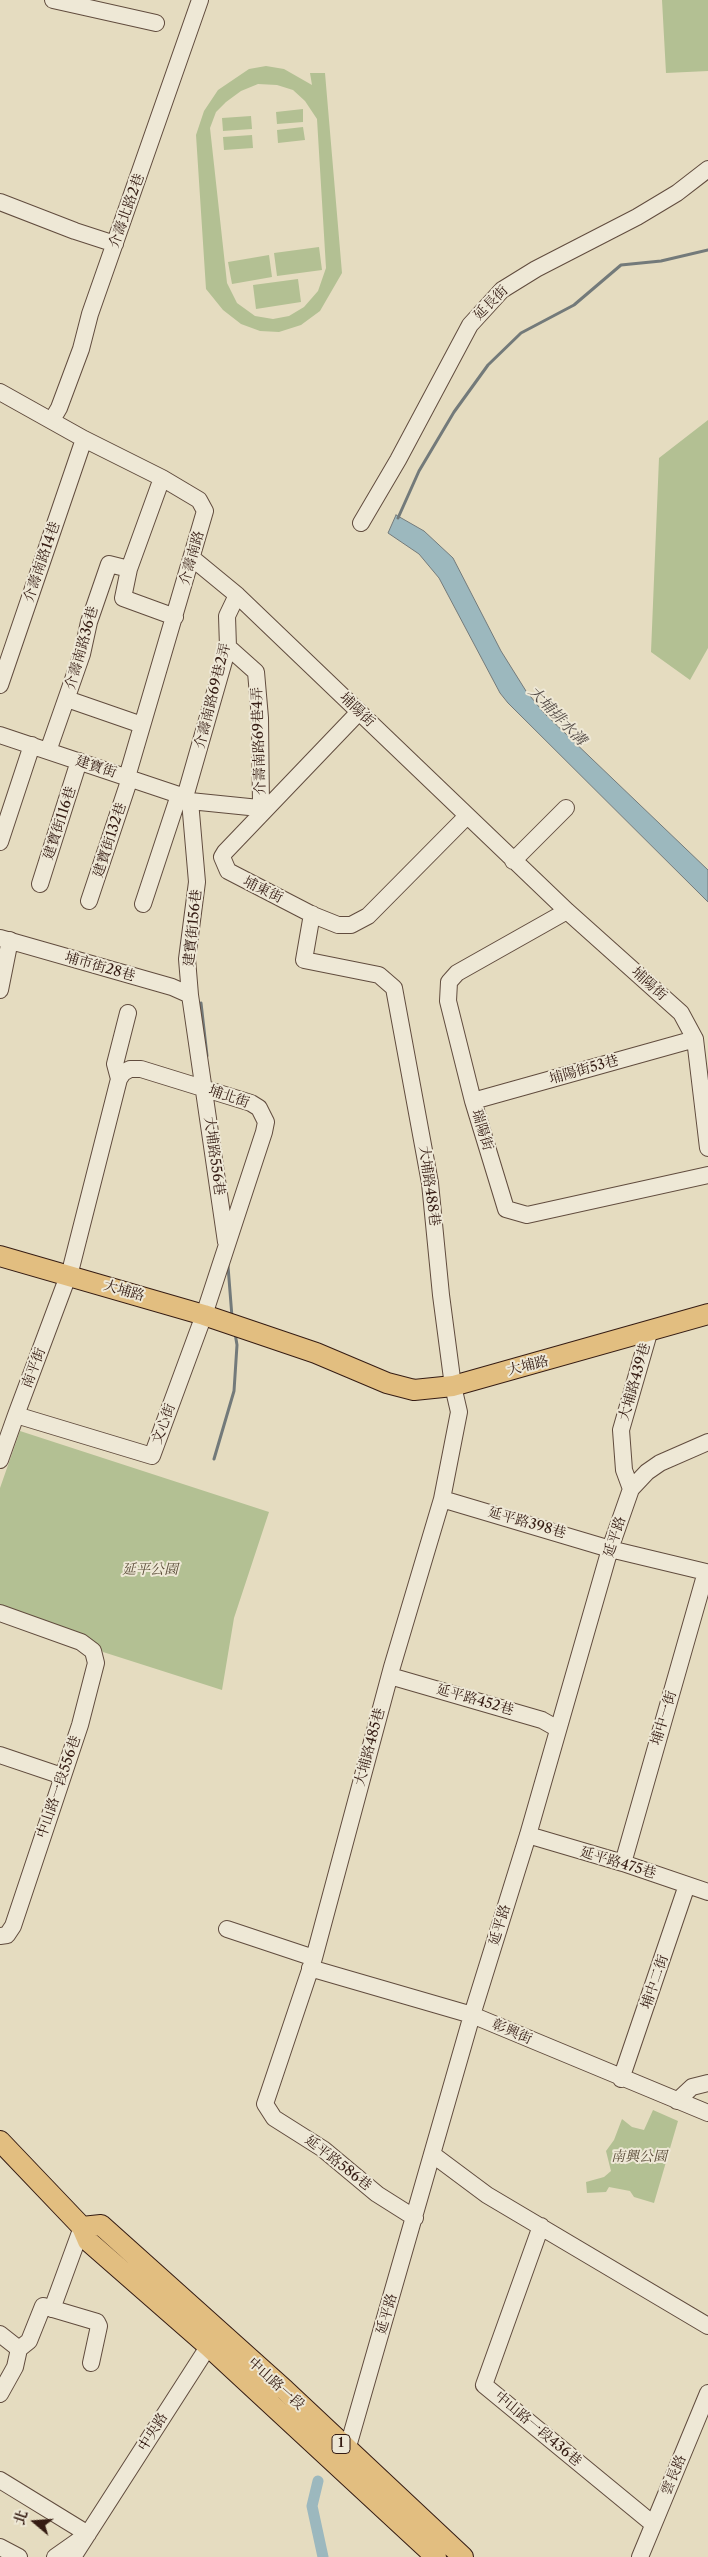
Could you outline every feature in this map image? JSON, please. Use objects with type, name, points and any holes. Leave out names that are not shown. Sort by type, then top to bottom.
[{"type":"main road","name":"大埔路","points":[[0,1256],[204,1315],[340,1363],[386,1383],[414,1390],[429,1390],[453,1386],[649,1333],[708,1314]]},
{"type":"main road","name":"中山路一段","points":[[0,2140],[82,2227],[88,2241],[213,2339],[347,2450],[463,2557]]},
{"type":"main road","name":"中山路一段","points":[[213,2339],[436,2557]]},
{"type":"street","points":[[53,0],[156,23]]},
{"type":"street","name":"介壽北路2巷","points":[[52,420],[59,408],[81,349],[114,244],[200,0]]},
{"type":"street","name":"延長街","points":[[361,523],[379,494],[470,326],[502,290],[536,269],[636,217],[677,192],[708,169]]},
{"type":"street","points":[[0,202],[114,244]]},
{"type":"street","name":"介壽南路","points":[[0,392],[162,478],[199,500],[205,511],[142,725],[129,778]]},
{"type":"street","name":"介壽南路14巷","points":[[0,685],[4,663],[84,438]]},
{"type":"street","points":[[162,478],[129,569],[123,598],[175,617]]},
{"type":"street","name":"埔陽街","points":[[192,558],[237,595],[567,911],[681,1013],[695,1039],[708,1148]]},
{"type":"street","name":"介壽南路36巷","points":[[48,751],[82,654],[89,622],[109,564],[129,569]]},
{"type":"street","name":"介壽南路69巷2弄","points":[[143,904],[185,798],[228,647],[227,616],[237,595]]},
{"type":"street","name":"介壽南路69巷4弄","points":[[185,798],[259,808],[261,806],[260,718],[256,672],[228,647]]},
{"type":"street","points":[[67,699],[142,725]]},
{"type":"street","name":"埔東街","points":[[359,712],[225,852],[222,858],[228,871],[312,914],[338,925],[351,925],[368,916],[467,816]]},
{"type":"street","name":"建寶街","points":[[0,735],[185,798]]},
{"type":"street","points":[[0,842],[32,745]]},
{"type":"street","name":"建寶街116巷","points":[[40,884],[79,761]]},
{"type":"street","name":"建寶街132巷","points":[[89,902],[129,778]]},
{"type":"street","name":"建寶街156巷","points":[[185,798],[197,882],[187,959],[190,995]]},
{"type":"street","points":[[514,861],[566,808]]},
{"type":"street","name":"瑞陽街","points":[[567,911],[457,974],[450,982],[448,1001],[473,1101],[506,1209],[527,1215],[708,1175]]},
{"type":"street","name":"大埔路488巷","points":[[312,914],[304,960],[378,975],[394,988],[430,1183],[441,1295],[453,1386]]},
{"type":"street","name":"埔市街28巷","points":[[0,990],[5,939],[172,987],[190,995]]},
{"type":"street","name":"大埔路556巷","points":[[190,995],[227,1247],[204,1315]]},
{"type":"street","points":[[69,1276],[119,1079],[115,1064],[128,1014]]},
{"type":"street","name":"埔陽街53巷","points":[[473,1101],[695,1039]]},
{"type":"street","name":"埔北街","points":[[119,1079],[123,1073],[130,1069],[141,1069],[204,1088],[259,1108],[266,1122],[227,1247]]},
{"type":"street","name":"南平街","points":[[0,1460],[69,1276]]},
{"type":"street","name":"文心街","points":[[16,1415],[152,1456],[204,1315]]},
{"type":"street","name":"大埔路439巷","points":[[631,1489],[624,1470],[621,1430],[649,1333]]},
{"type":"street","name":"大埔路485巷","points":[[266,2104],[312,1963],[390,1676],[442,1499],[459,1412],[453,1386]]},
{"type":"street","name":"延平路","points":[[347,2450],[472,2015],[528,1836],[610,1549],[631,1489],[647,1472],[660,1463],[708,1442]]},
{"type":"street","name":"延平路398巷","points":[[442,1499],[610,1549],[707,1572]]},
{"type":"street","name":"埔中一街","points":[[623,1863],[707,1572]]},
{"type":"street","name":"中山路一段556巷","points":[[0,1613],[81,1642],[93,1651],[96,1663],[80,1725],[13,1926],[4,1935]]},
{"type":"street","name":"延平路452巷","points":[[390,1676],[542,1720],[558,1729]]},
{"type":"street","points":[[0,1756],[62,1776]]},
{"type":"street","name":"延平路475巷","points":[[528,1836],[623,1863],[708,1892]]},
{"type":"street","name":"埔中二街","points":[[621,2079],[687,1885]]},
{"type":"street","name":"彰興街","points":[[227,1929],[312,1963],[472,2015],[621,2079],[708,2113]]},
{"type":"street","points":[[677,2100],[692,2087],[708,2083]]},
{"type":"street","name":"延平路586巷","points":[[266,2104],[274,2118],[323,2149],[377,2194],[415,2218]]},
{"type":"street","points":[[432,2154],[487,2195],[708,2326]]},
{"type":"street","name":"中山路一段436巷","points":[[541,2226],[484,2385],[653,2524]]},
{"type":"street","points":[[52,2309],[82,2227]]},
{"type":"street","points":[[0,2394],[15,2367],[19,2349],[30,2341],[40,2308],[43,2306],[97,2322],[99,2326],[91,2363]]},
{"type":"street","points":[[0,2334],[19,2349]]},
{"type":"street","name":"中央路","points":[[73,2557],[213,2339]]},
{"type":"street","name":"雲長路","points":[[640,2557],[653,2524],[704,2414],[708,2393]]},
{"type":"street","points":[[0,2480],[88,2534]]},
{"type":"street","name":"中央路","points":[[55,2557],[88,2534]]},
{"type":"street","name":"中央路","points":[[82,2557],[88,2534]]},
{"type":"street","points":[[0,2547],[19,2557]]},
{"type":"green space","points":[[662,0],[708,0],[708,71],[666,73]]},
{"type":"green space","points":[[266,66],[284,69],[312,85],[310,73],[325,73],[342,273],[320,311],[301,325],[279,332],[260,331],[241,324],[223,310],[206,289],[196,135],[204,111],[218,90],[249,69]],"holes":[[[258,84],[277,85],[293,90],[305,101],[317,119],[326,268],[318,291],[304,307],[289,316],[273,319],[255,316],[237,303],[227,283],[210,128],[216,112],[241,91]]]},
{"type":"green space","points":[[303,109],[303,122],[277,124],[276,112]]},
{"type":"green space","points":[[251,116],[252,129],[223,131],[222,118]]},
{"type":"green space","points":[[303,127],[305,140],[278,143],[277,130]]},
{"type":"green space","points":[[252,135],[253,148],[224,150],[223,137]]},
{"type":"green space","points":[[319,247],[322,270],[277,276],[274,253]]},
{"type":"green space","points":[[269,255],[272,277],[232,284],[228,262]]},
{"type":"green space","points":[[298,279],[301,302],[256,309],[253,285]]},
{"type":"green space","points":[[708,420],[708,648],[690,680],[651,652],[659,458]]},
{"type":"green space","name":"延平公園","points":[[20,1431],[269,1512],[234,1618],[222,1690],[103,1652],[99,1645],[0,1608],[0,1488]]},
{"type":"green space","name":"南興公園","points":[[653,2110],[678,2121],[654,2203],[634,2197],[630,2191],[609,2187],[606,2192],[587,2193],[586,2182],[604,2177],[611,2171],[606,2151],[614,2140],[622,2119],[632,2127],[644,2130]]},
{"type":"water","points":[[396,515],[424,531],[453,558],[501,651],[526,691],[544,713],[708,870],[708,902],[508,703],[500,693],[439,578],[419,554],[388,533]]},
{"type":"waterway","points":[[398,518],[419,471],[454,412],[488,365],[521,333],[574,305],[621,265],[661,261],[708,250]]},
{"type":"waterway","points":[[201,1003],[207,1056]]},
{"type":"waterway","points":[[228,1266],[232,1317]]},
{"type":"waterway","points":[[214,1459],[234,1391],[237,1345],[235,1333]]},
{"type":"waterway","points":[[318,2481],[312,2506],[323,2557]]},
{"type":"water label","name":"大埔排水溝","points":[[557,716]]}]
